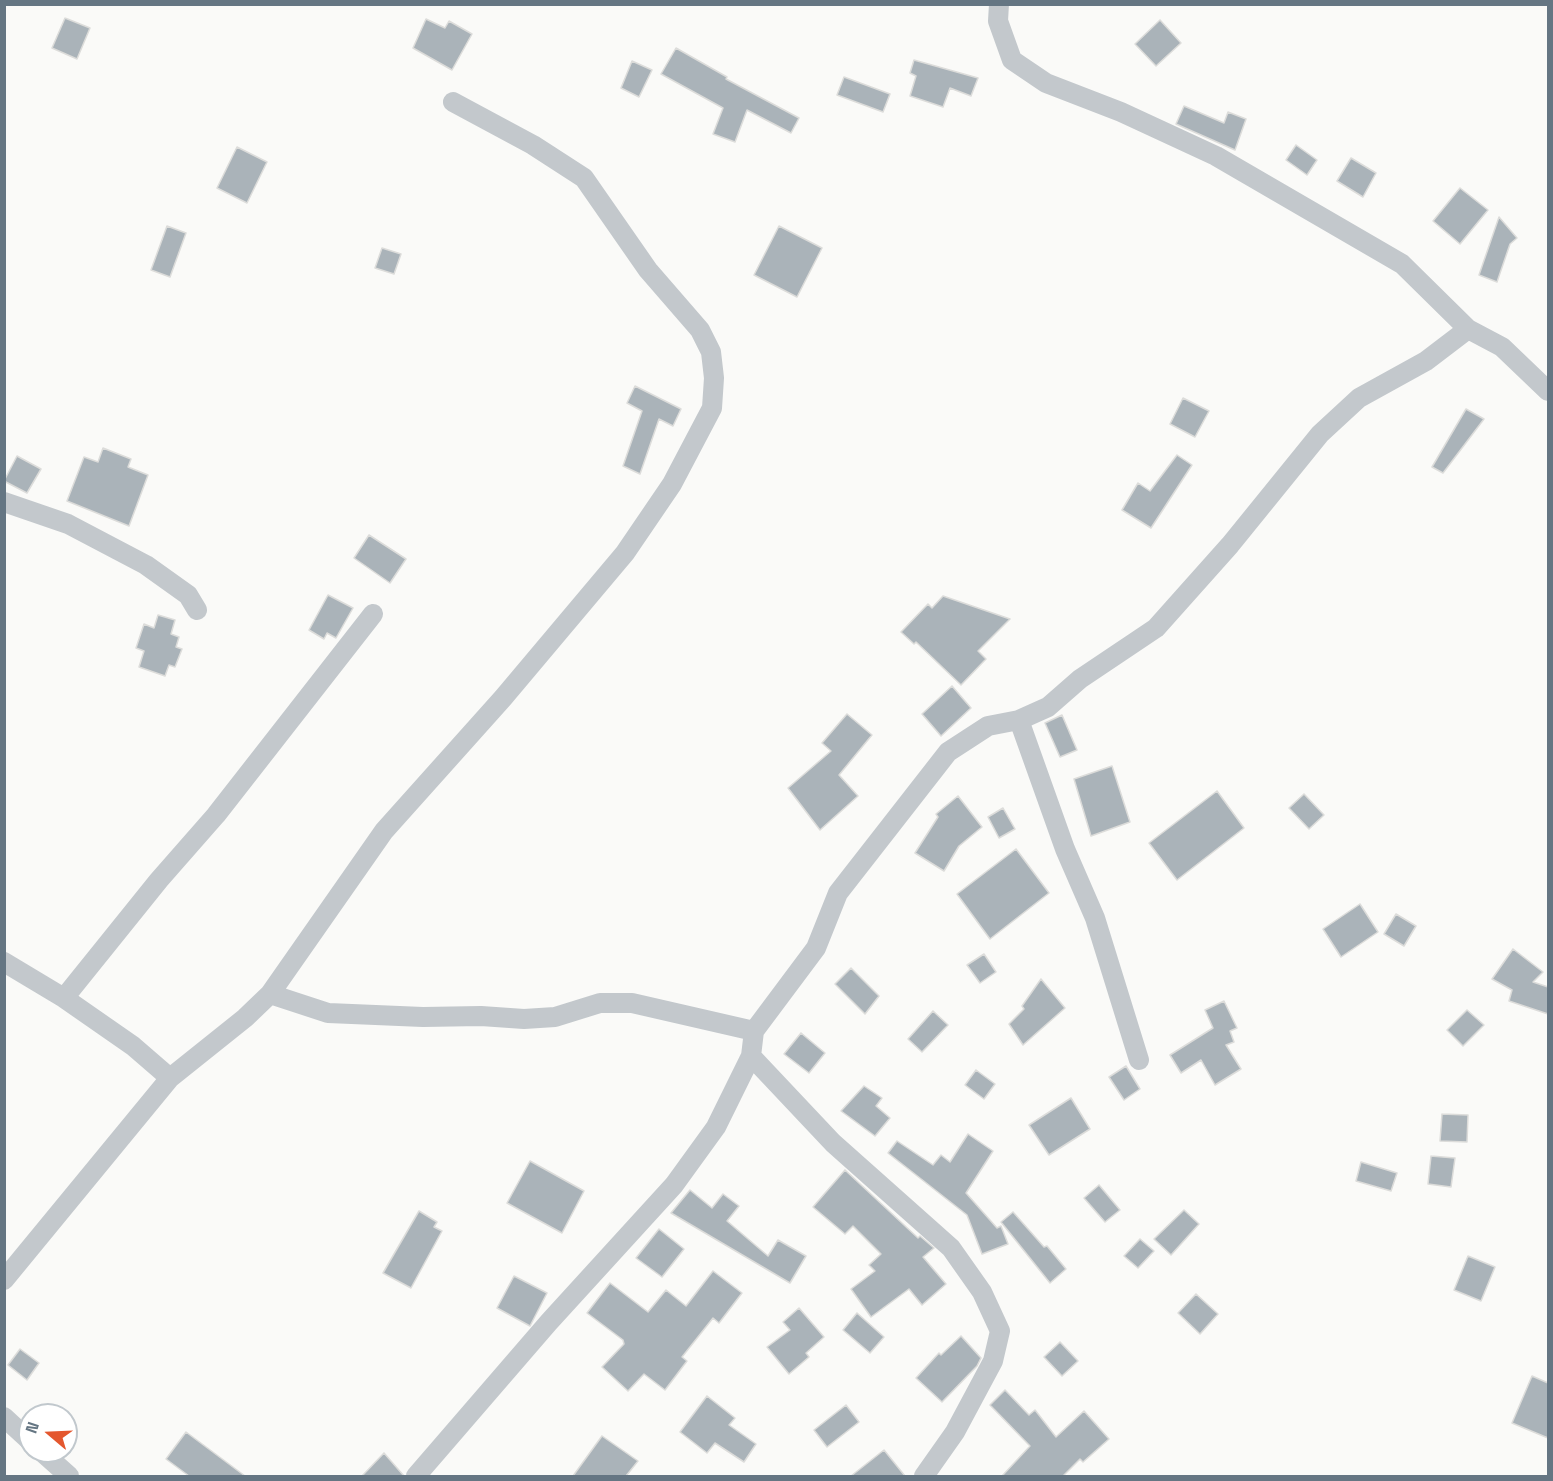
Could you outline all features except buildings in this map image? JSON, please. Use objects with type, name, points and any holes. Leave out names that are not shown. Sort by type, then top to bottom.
[{"type":"street","points":[[999,4],[998,21],[1012,60],[1046,83],[1121,112],[1216,156],[1402,264],[1468,329],[1502,347],[1548,390]]},
{"type":"street","points":[[4,1280],[170,1077],[245,1018],[270,994],[384,831],[503,698],[625,553],[672,484],[712,408],[714,378],[711,352],[700,330],[648,270],[584,178],[533,145],[453,102]]},
{"type":"street","points":[[416,1476],[549,1322],[674,1185],[716,1127],[751,1056],[754,1031],[816,948],[838,893],[948,752],[988,726],[1019,720],[1048,707],[1080,679],[1156,628],[1230,545],[1320,434],[1359,398],[1426,361],[1468,329]]},
{"type":"street","points":[[4,502],[68,524],[146,565],[188,595],[197,610]]},
{"type":"street","points":[[64,999],[159,880],[216,815],[373,614]]},
{"type":"street","points":[[1019,720],[1065,849],[1095,918],[1139,1060]]},
{"type":"street","points":[[4,962],[133,1046],[170,1077]]},
{"type":"street","points":[[270,994],[328,1013],[423,1017],[555,1017],[600,1003],[632,1003],[754,1031]]},
{"type":"street","points":[[751,1056],[833,1143],[951,1248],[982,1292],[1000,1331],[993,1361],[955,1432],[924,1476]]},
{"type":"street","points":[[4,1418],[18,1430]]},
{"type":"street","points":[[54,1463],[69,1476]]}]
